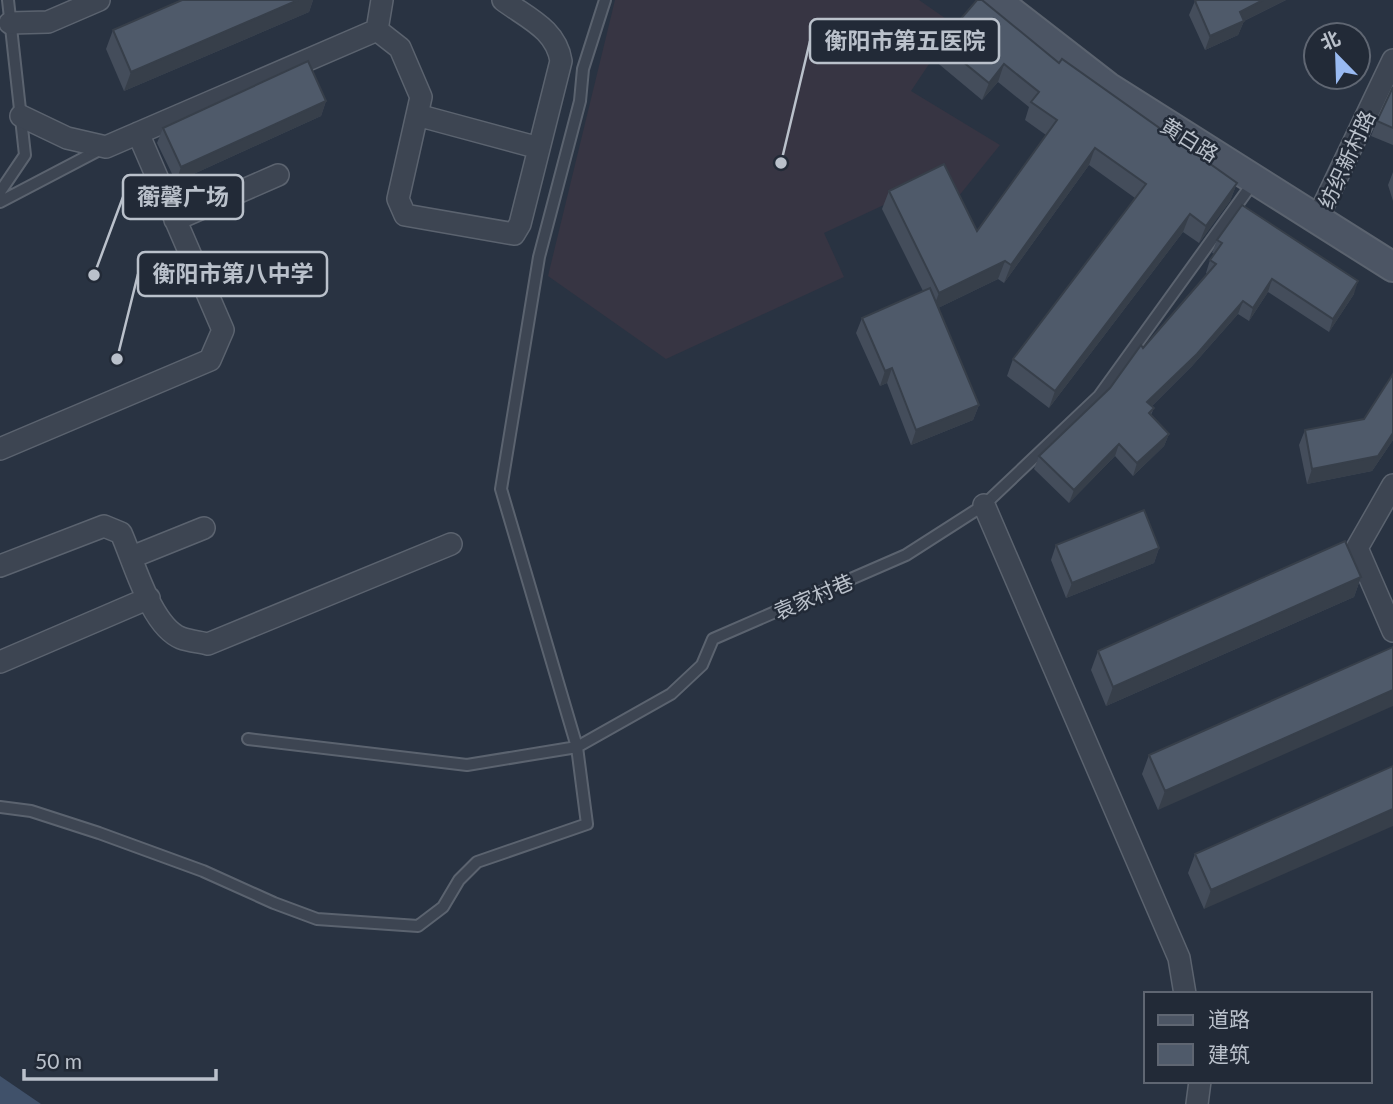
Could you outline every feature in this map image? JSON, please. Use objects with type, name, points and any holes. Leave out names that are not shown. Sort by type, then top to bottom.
[{"type":"main road","name":"黄白路","points":[[996,0],[1108,87],[1393,267]]},
{"type":"street","points":[[10,23],[48,22],[99,0]]},
{"type":"street","points":[[377,30],[382,0]]},
{"type":"street","points":[[377,30],[400,48],[421,97],[398,199],[405,215],[514,234],[520,224],[561,61],[559,47],[551,34],[503,0]]},
{"type":"street","points":[[21,116],[67,138],[106,147],[377,30]]},
{"type":"street","name":"纺织新村路","points":[[1317,219],[1393,60]]},
{"type":"street","points":[[417,116],[539,148]]},
{"type":"street","points":[[0,449],[210,360],[223,330],[138,133]]},
{"type":"street","points":[[175,220],[278,175]]},
{"type":"street","points":[[1393,485],[1357,548],[1393,631]]},
{"type":"street","points":[[984,505],[1179,958],[1185,992]]},
{"type":"street","points":[[0,566],[104,526],[121,533],[163,625],[180,638],[208,644],[451,544]]},
{"type":"street","points":[[132,557],[204,528]]},
{"type":"street","points":[[0,662],[149,598]]},
{"type":"street","points":[[1197,1104],[1200,1083]]},
{"type":"lane","points":[[0,192],[25,155],[8,0]]},
{"type":"lane","points":[[0,807],[31,811],[99,833],[203,871],[317,919],[418,926],[443,907],[458,880],[477,862],[587,824],[577,747],[501,489],[539,257],[580,101],[583,69],[605,0]]},
{"type":"lane","points":[[0,202],[106,147]]},
{"type":"lane","name":"袁家村巷","points":[[248,739],[467,765],[577,747],[671,694],[702,665],[713,639],[906,555],[984,505],[1099,396],[1255,180]]},
{"type":"shaded area","points":[[615,0],[919,0],[955,25],[911,91],[1000,145],[958,197],[935,181],[824,233],[844,277],[666,359],[548,276]]},
{"type":"water","points":[[0,1076],[41,1104],[0,1104]]},
{"type":"building","points":[[182,0],[298,0],[131,72],[113,30]]},
{"type":"building","points":[[977,0],[982,0],[1059,63],[1062,59],[1237,183],[1206,226],[1190,214],[1055,391],[1013,359],[1146,184],[1095,148],[1011,265],[1005,261],[939,293],[889,191],[944,164],[977,231],[1057,120],[1031,102],[1039,92],[1004,64],[989,83],[940,43]]},
{"type":"building","points":[[1263,0],[1240,12],[1244,21],[1210,36],[1195,1]]},
{"type":"building","points":[[308,61],[326,101],[181,167],[163,128]]},
{"type":"building","points":[[1393,87],[1393,128],[1377,121]]},
{"type":"building","points":[[1242,205],[1358,281],[1333,319],[1272,279],[1253,308],[1243,301],[1197,354],[1147,402],[1154,408],[1149,413],[1169,434],[1137,463],[1119,444],[1074,490],[1039,456],[1110,388],[1141,345],[1143,348],[1216,264],[1210,260],[1222,243],[1217,240]]},
{"type":"building","points":[[930,288],[979,405],[916,430],[892,368],[885,371],[862,318]]},
{"type":"building","points":[[1393,374],[1393,433],[1378,456],[1312,469],[1305,430],[1364,419]]},
{"type":"building","points":[[1144,510],[1159,548],[1072,583],[1056,545]]},
{"type":"building","points":[[1345,541],[1361,577],[1113,687],[1098,651]]},
{"type":"building","points":[[1393,647],[1393,690],[1165,791],[1149,755]]},
{"type":"building","points":[[1393,766],[1393,809],[1211,890],[1195,854]]},
{"type":"place","name":"衡阳市第五医院","points":[[781,163]]},
{"type":"place","name":"蘅馨广场","points":[[94,275]]},
{"type":"place","name":"衡阳市第八中学","points":[[117,359]]}]
